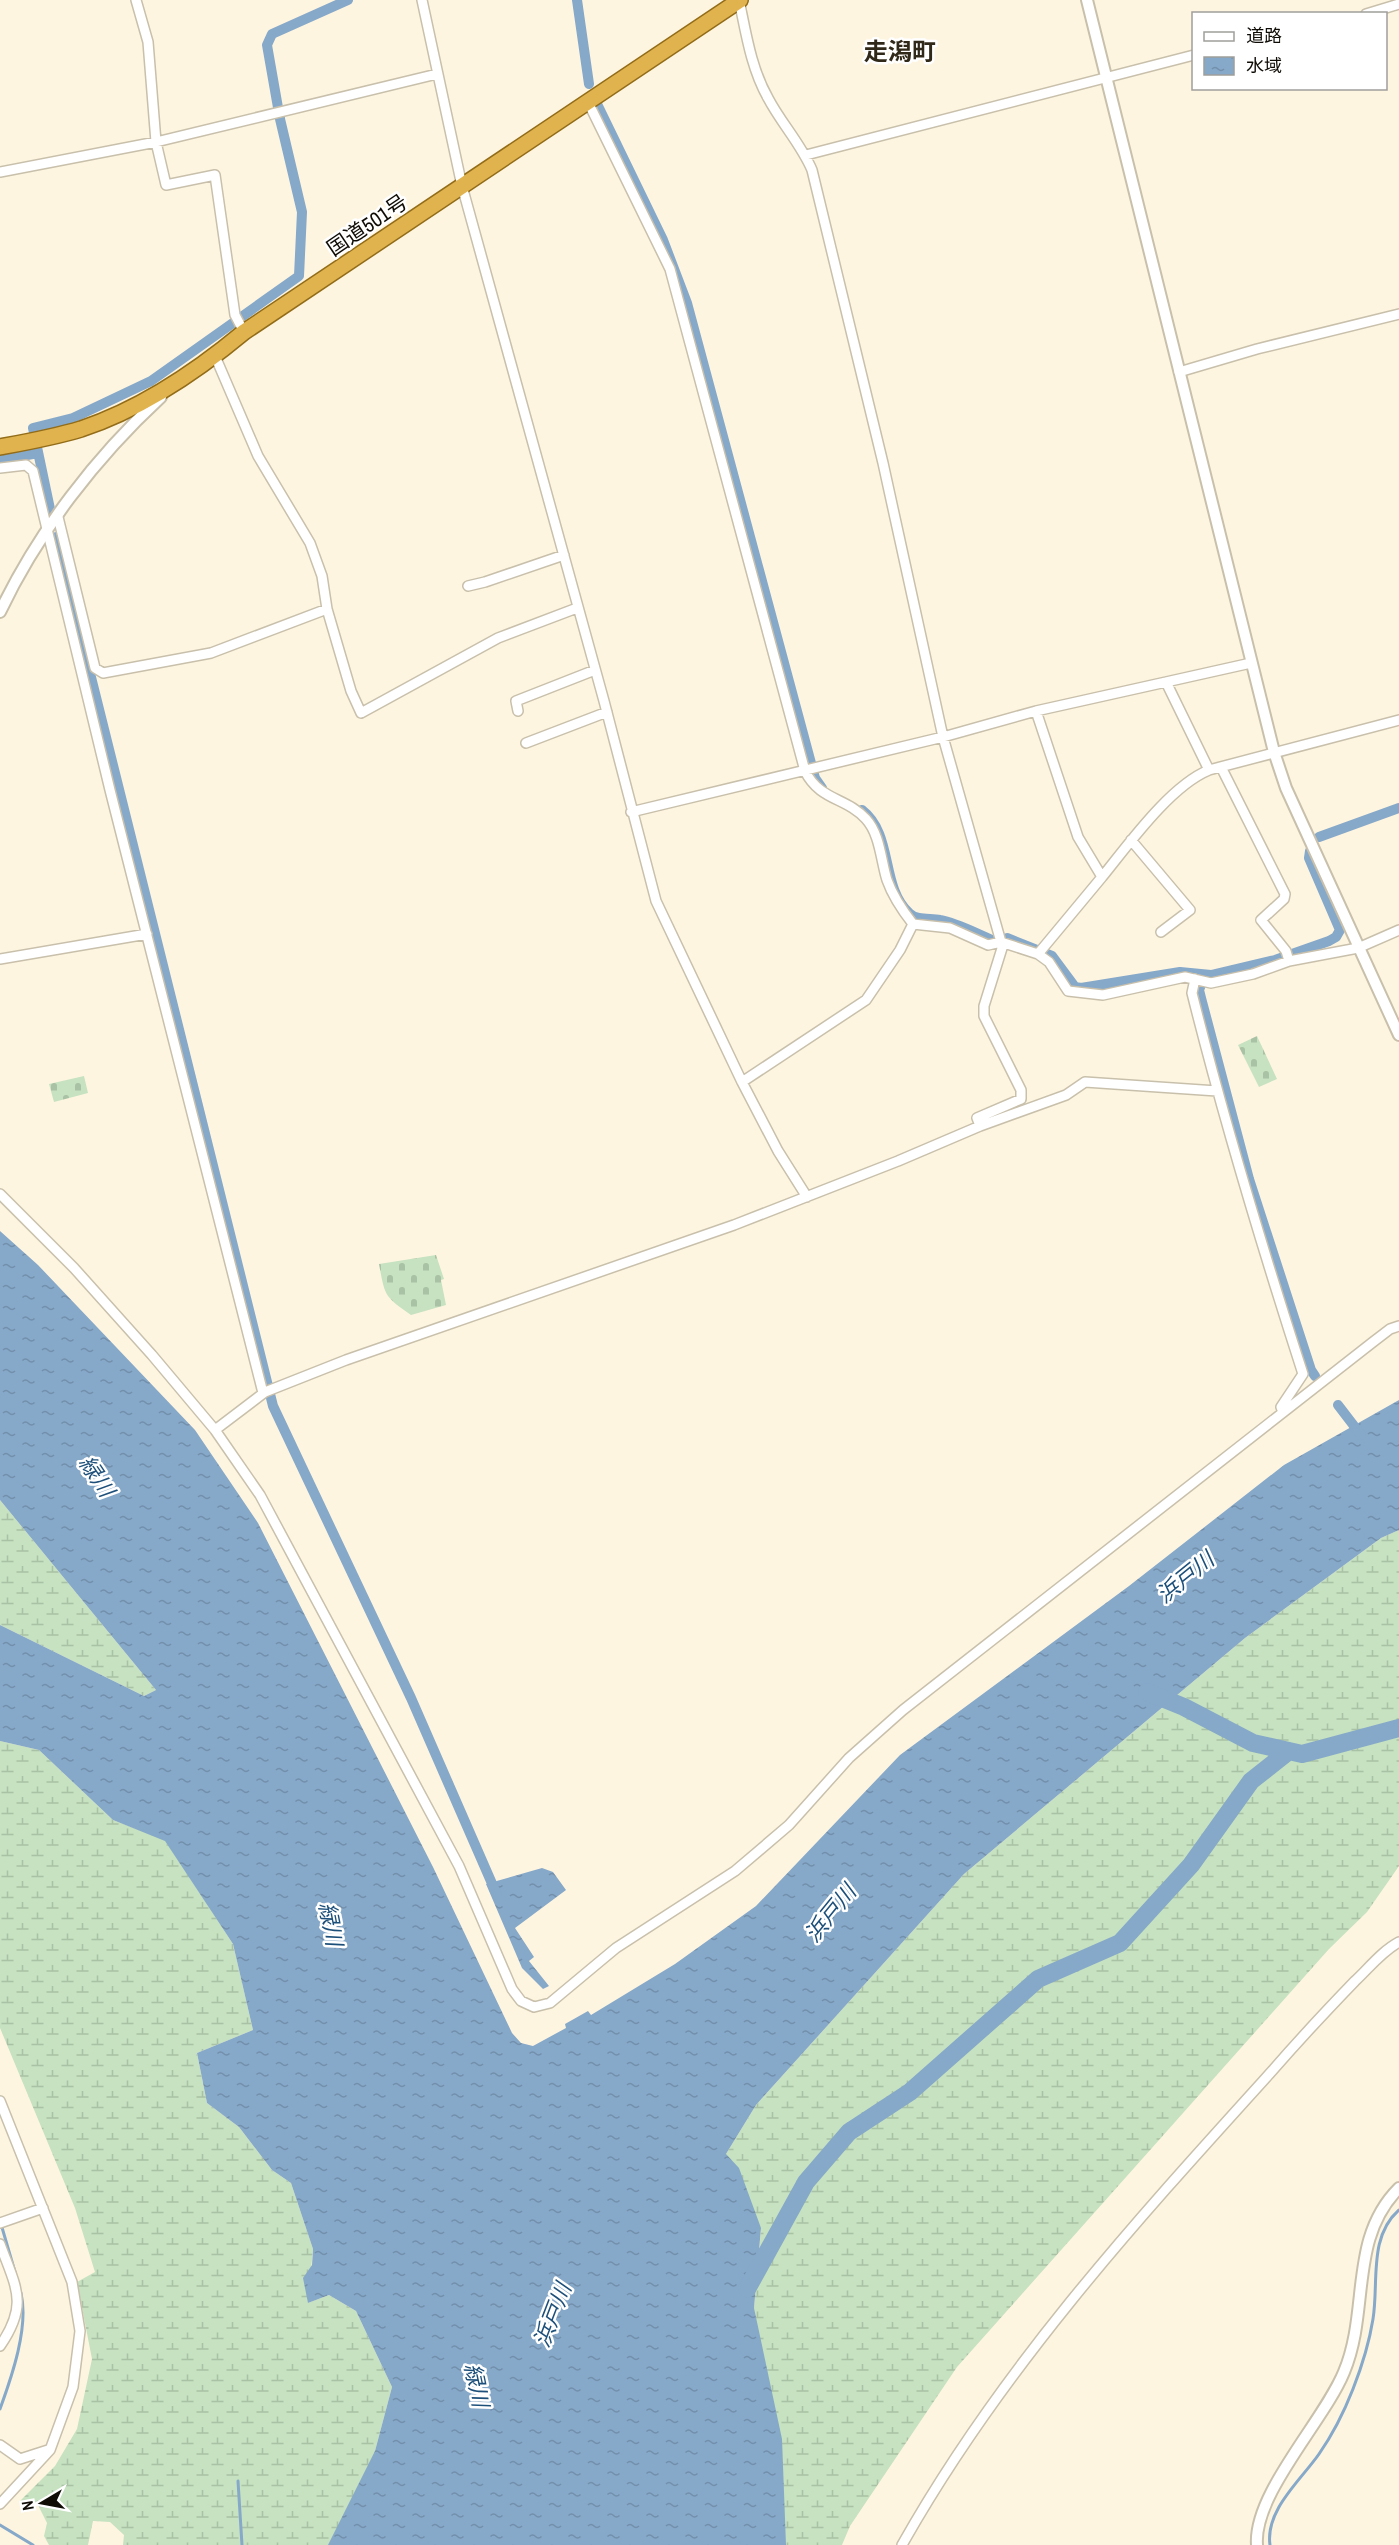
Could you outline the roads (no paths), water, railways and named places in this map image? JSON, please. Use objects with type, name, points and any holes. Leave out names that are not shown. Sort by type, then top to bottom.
[{"type":"highway","name":"国道501号","points":[[0,447],[81,429],[126,411],[181,378],[215,356],[242,328],[462,186],[740,0]]},
{"type":"street","points":[[136,0],[151,61],[156,142],[166,185],[215,176],[235,315],[242,328]]},
{"type":"street","points":[[422,0],[462,186],[607,712],[631,812],[656,901],[741,1082],[778,1151],[807,1197]]},
{"type":"street","points":[[740,0],[748,45],[768,98],[806,155],[822,206],[883,463],[943,737],[1002,944],[984,1006],[984,1016],[1022,1090],[1021,1100],[977,1118],[980,1126]]},
{"type":"street","points":[[1087,0],[1274,752],[1286,788],[1399,1035]]},
{"type":"street","points":[[1373,12],[1399,4]]},
{"type":"street","points":[[806,155],[1106,75],[1192,55]]},
{"type":"street","points":[[0,172],[156,142],[437,74]]},
{"type":"street","points":[[588,102],[669,269],[813,786],[829,797],[851,807],[867,820],[876,839],[896,902],[913,924],[950,928],[988,945],[1002,944],[1039,951],[1068,991],[1104,995],[1185,977],[1200,980],[1253,974],[1288,957],[1358,948],[1399,930]]},
{"type":"street","points":[[1179,372],[1257,349],[1399,314]]},
{"type":"street","points":[[215,356],[258,456],[304,531],[322,576],[327,609],[351,692],[361,713],[498,638],[577,608]]},
{"type":"street","points":[[0,612],[48,530],[78,488],[129,426],[181,378]]},
{"type":"street","points":[[0,468],[26,465],[33,471],[147,934],[268,1391]]},
{"type":"street","points":[[58,517],[95,668],[103,673],[211,653],[327,609]]},
{"type":"street","points":[[468,586],[564,555]]},
{"type":"street","points":[[631,812],[943,737],[1036,711],[1251,663]]},
{"type":"street","points":[[518,711],[516,701],[595,670]]},
{"type":"street","points":[[1166,682],[1209,770]]},
{"type":"street","points":[[1036,711],[1077,837],[1102,878]]},
{"type":"street","points":[[526,743],[607,712]]},
{"type":"street","points":[[1039,951],[1102,878],[1131,840],[1193,777],[1209,770],[1274,752],[1399,720]]},
{"type":"street","points":[[1221,767],[1285,894],[1284,899],[1261,920],[1288,957]]},
{"type":"street","points":[[1131,840],[1190,910],[1164,930],[1160,919]]},
{"type":"street","points":[[741,1082],[866,1000],[900,950],[913,924]]},
{"type":"street","points":[[0,959],[147,934]]},
{"type":"street","points":[[1200,980],[1192,993],[1217,1091],[1244,1191],[1303,1374],[1281,1407],[1283,1412]]},
{"type":"street","points":[[214,1430],[268,1391],[807,1197],[980,1126],[1066,1095],[1089,1081],[1217,1091]]},
{"type":"street","points":[[0,1194],[74,1268],[214,1430],[260,1495],[459,1866],[512,1989],[521,2001],[534,2007],[549,2003],[616,1948],[735,1871],[789,1825],[849,1758],[903,1710],[1390,1329],[1399,1326]]},
{"type":"street","points":[[902,2545],[928,2498],[965,2444],[1078,2290],[1122,2237],[1320,2017],[1371,1966],[1399,1942]]},
{"type":"street","points":[[0,2101],[72,2282],[80,2331],[73,2387],[50,2450],[0,2504]]},
{"type":"street","points":[[1257,2545],[1258,2529],[1267,2502],[1330,2402],[1344,2373],[1355,2339],[1368,2236],[1382,2206],[1399,2188]]},
{"type":"street","points":[[0,2223],[44,2208]]},
{"type":"street","points":[[0,2244],[18,2296],[15,2325],[0,2346]]},
{"type":"street","points":[[0,2445],[20,2459],[50,2450]]},
{"type":"water","points":[[0,1231],[38,1265],[195,1430],[258,1523],[433,1867],[512,2033],[521,2043],[533,2046],[566,2028],[565,2024],[588,2011],[591,2015],[675,1964],[756,1906],[900,1755],[1129,1586],[1284,1465],[1399,1400],[1399,1530],[1381,1538],[1245,1638],[964,1874],[756,2105],[726,2154],[739,2168],[761,2228],[754,2308],[782,2439],[786,2545],[328,2545],[375,2451],[392,2387],[356,2311],[329,2295],[308,2303],[303,2278],[312,2265],[313,2249],[291,2183],[272,2170],[239,2127],[207,2103],[197,2053],[253,2030],[233,1944],[165,1841],[113,1820],[39,1750],[0,1741],[0,1625],[144,1696],[156,1690],[0,1500]]},
{"type":"water","points":[[542,1868],[553,1872],[566,1890],[515,1928],[534,1957],[529,1961],[549,1986],[543,1989],[522,1968],[486,1884]]},
{"type":"waterway","points":[[50,509],[33,428],[73,418],[151,381],[299,276],[302,212],[280,119],[267,45],[272,34],[348,0]]},
{"type":"waterway","points":[[577,0],[589,84]]},
{"type":"waterway","points":[[597,104],[663,240],[687,303],[815,778],[822,788]]},
{"type":"waterway","points":[[0,460],[38,453]]},
{"type":"waterway","points":[[56,537],[273,1406],[411,1698],[497,1895]]},
{"type":"waterway","points":[[1319,837],[1399,808]]},
{"type":"waterway","points":[[862,810],[872,820],[879,833],[894,889],[900,902],[909,913],[920,918],[953,923],[992,940]]},
{"type":"waterway","points":[[1007,938],[1052,956],[1075,987],[1081,988],[1180,972],[1211,975],[1275,960],[1329,941],[1336,937],[1340,930],[1309,858],[1310,851]]},
{"type":"waterway","points":[[1205,975],[1199,990],[1249,1179],[1311,1370],[1315,1376]]},
{"type":"waterway","points":[[1338,1405],[1361,1435]]},
{"type":"waterway","points":[[1147,1692],[1184,1707],[1253,1743],[1302,1754],[1399,1728]]},
{"type":"waterway","points":[[747,2289],[806,2182],[849,2132],[910,2092],[1038,1979],[1120,1943],[1191,1865],[1251,1781],[1289,1751]]},
{"type":"waterway","points":[[1270,2545],[1270,2532],[1279,2508],[1324,2446],[1338,2423],[1353,2389],[1365,2355],[1371,2328],[1379,2247],[1389,2221],[1399,2210]]},
{"type":"waterway","points":[[1,2224],[15,2272]]},
{"type":"waterway","points":[[0,2409],[14,2367],[21,2336],[23,2321],[21,2293]]},
{"type":"waterway","points":[[238,2481],[242,2545]]},
{"type":"waterway","points":[[0,2525],[33,2545]]},
{"type":"district","name":"走潟町","points":[[900,51]]},
{"type":"water label","name":"緑川","points":[[97,1476]]},
{"type":"water label","name":"浜戸川","points":[[1185,1577]]},
{"type":"water label","name":"浜戸川","points":[[830,1913]]},
{"type":"water label","name":"緑川","points":[[331,1924]]},
{"type":"water label","name":"浜戸川","points":[[552,2315]]},
{"type":"water label","name":"緑川","points":[[477,2385]]}]
